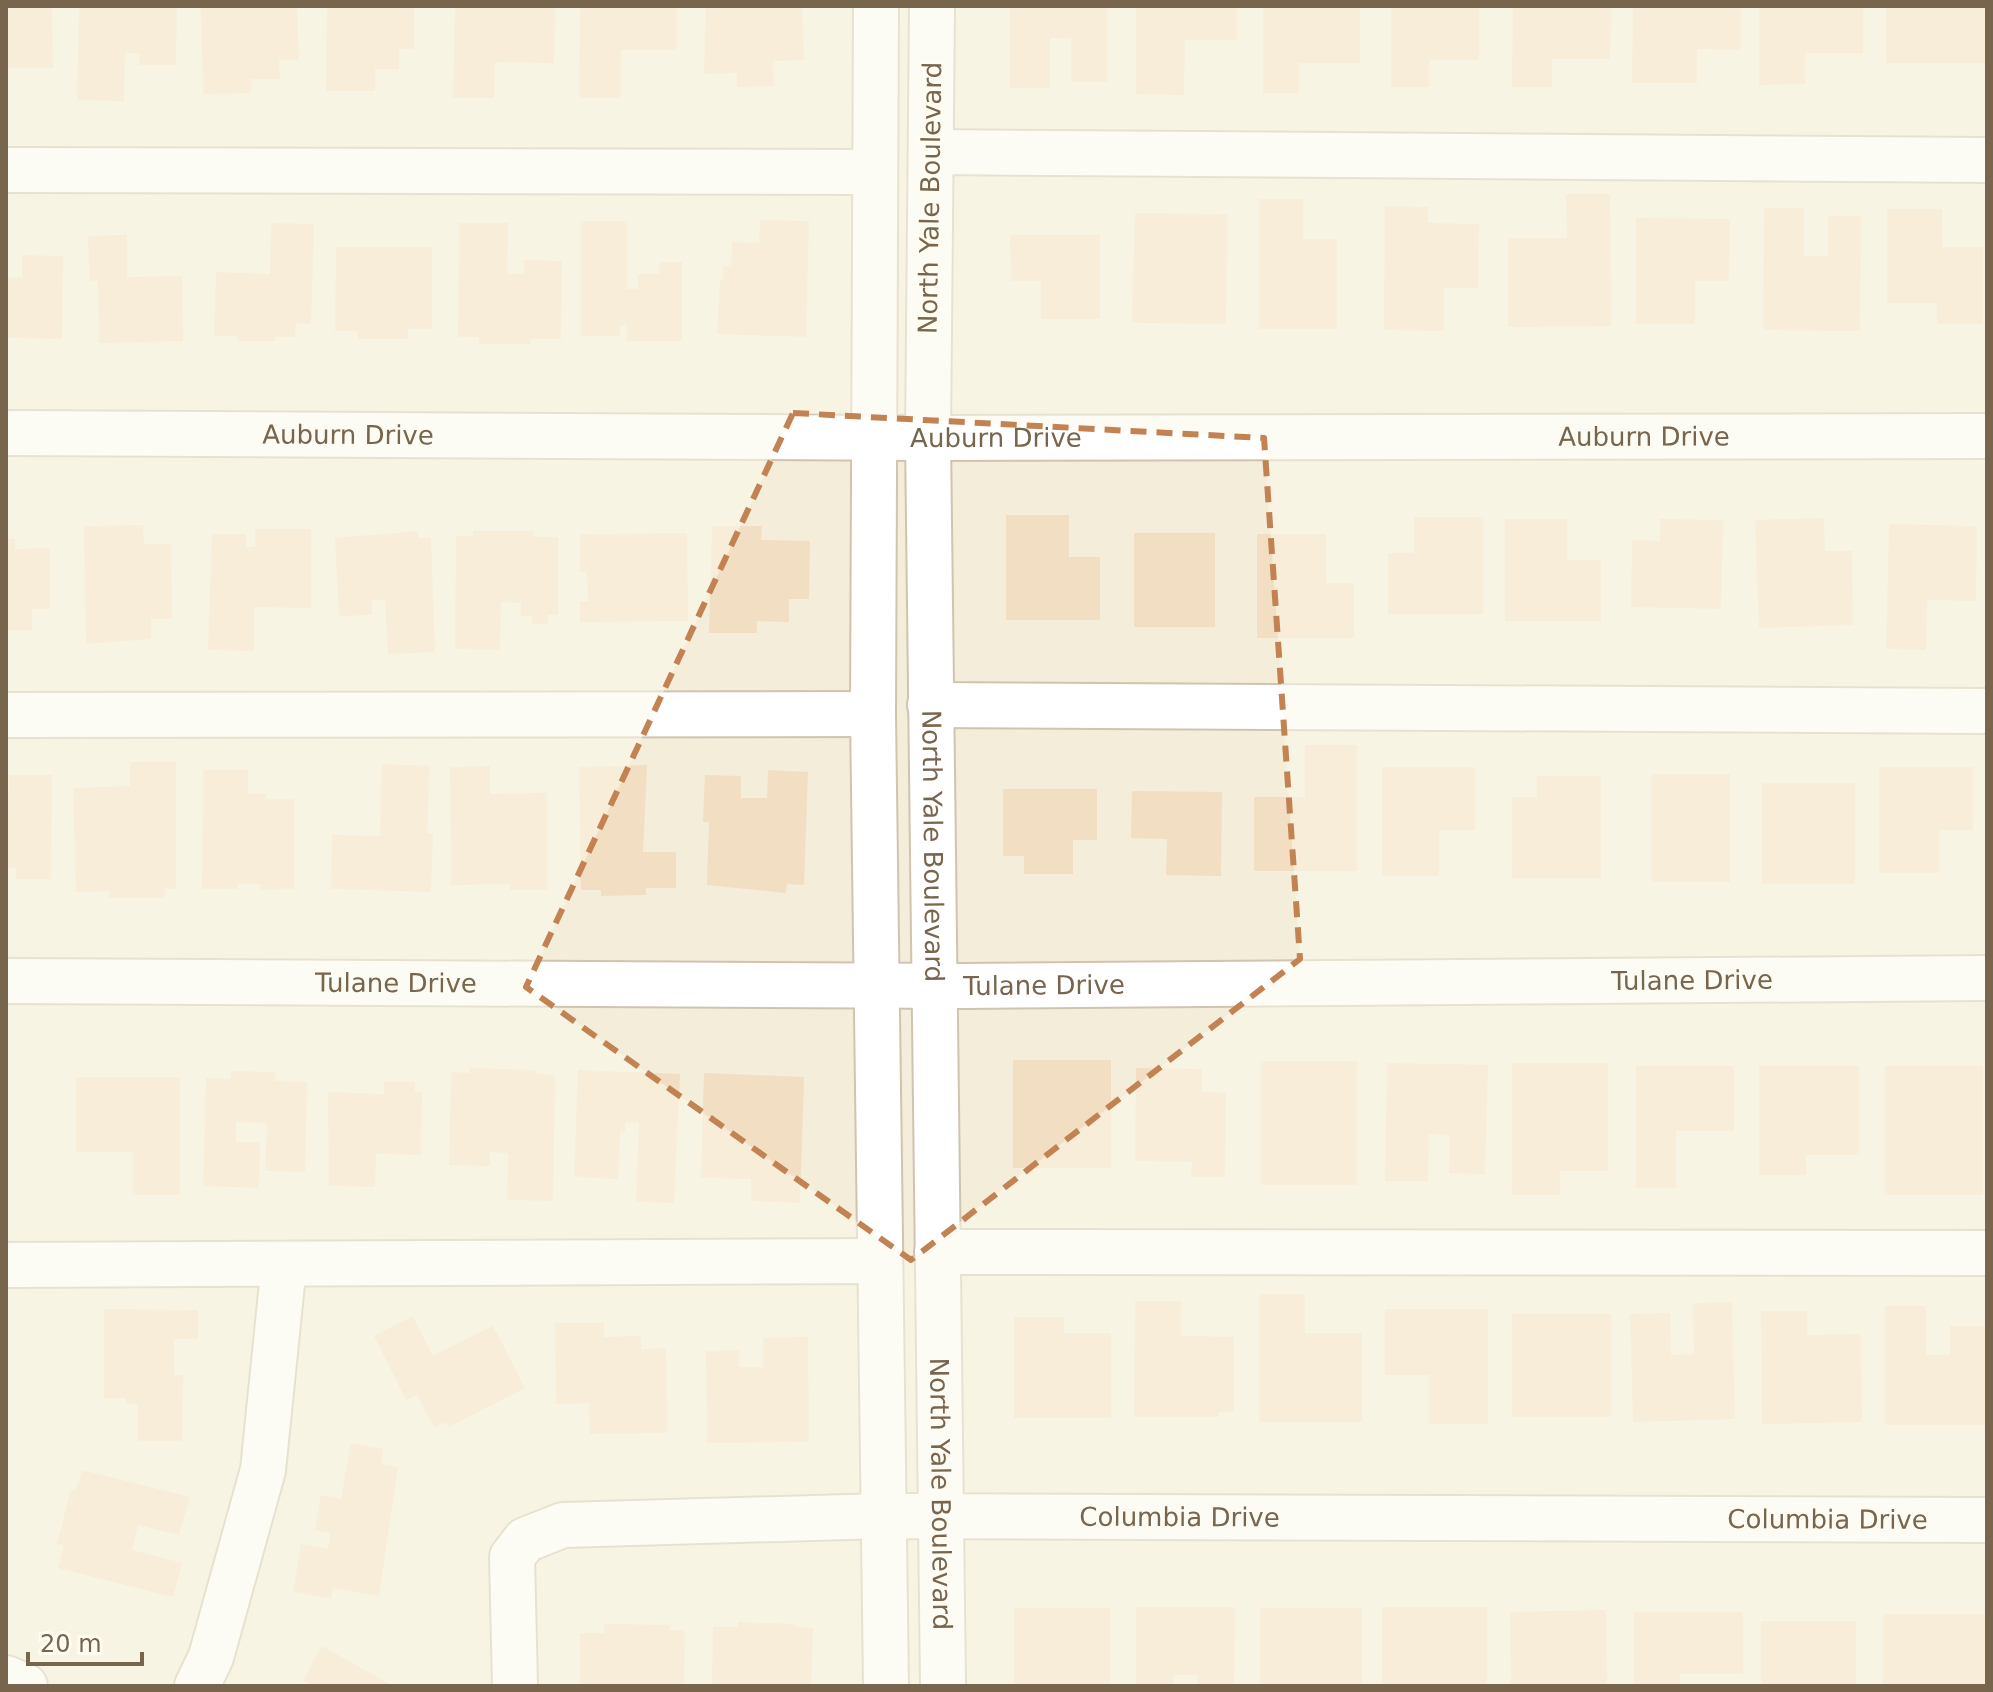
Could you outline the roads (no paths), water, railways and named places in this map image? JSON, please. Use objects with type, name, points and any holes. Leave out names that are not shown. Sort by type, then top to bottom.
[{"type":"street","name":"North Yale Boulevard","points":[[876,6],[873,714],[886,1686]]},
{"type":"street","name":"North Yale Boulevard","points":[[932,6],[928,438],[943,1686]]},
{"type":"street","points":[[931,152],[1987,160]]},
{"type":"street","points":[[6,170],[875,172]]},
{"type":"street","name":"Auburn Drive","points":[[6,433],[928,438],[1987,436]]},
{"type":"street","points":[[930,705],[1987,711]]},
{"type":"street","points":[[6,715],[873,714]]},
{"type":"street","name":"Tulane Drive","points":[[6,981],[933,986],[1987,978]]},
{"type":"street","points":[[937,1252],[1987,1253]]},
{"type":"street","points":[[6,1265],[880,1261]]},
{"type":"street","points":[[197,1686],[211,1657],[263,1470],[284,1264]]},
{"type":"street","name":"Columbia Drive","points":[[515,1686],[512,1557],[525,1540],[563,1525],[883,1516],[1987,1520]]},
{"type":"street","points":[[6,1678],[25,1686]]}]
